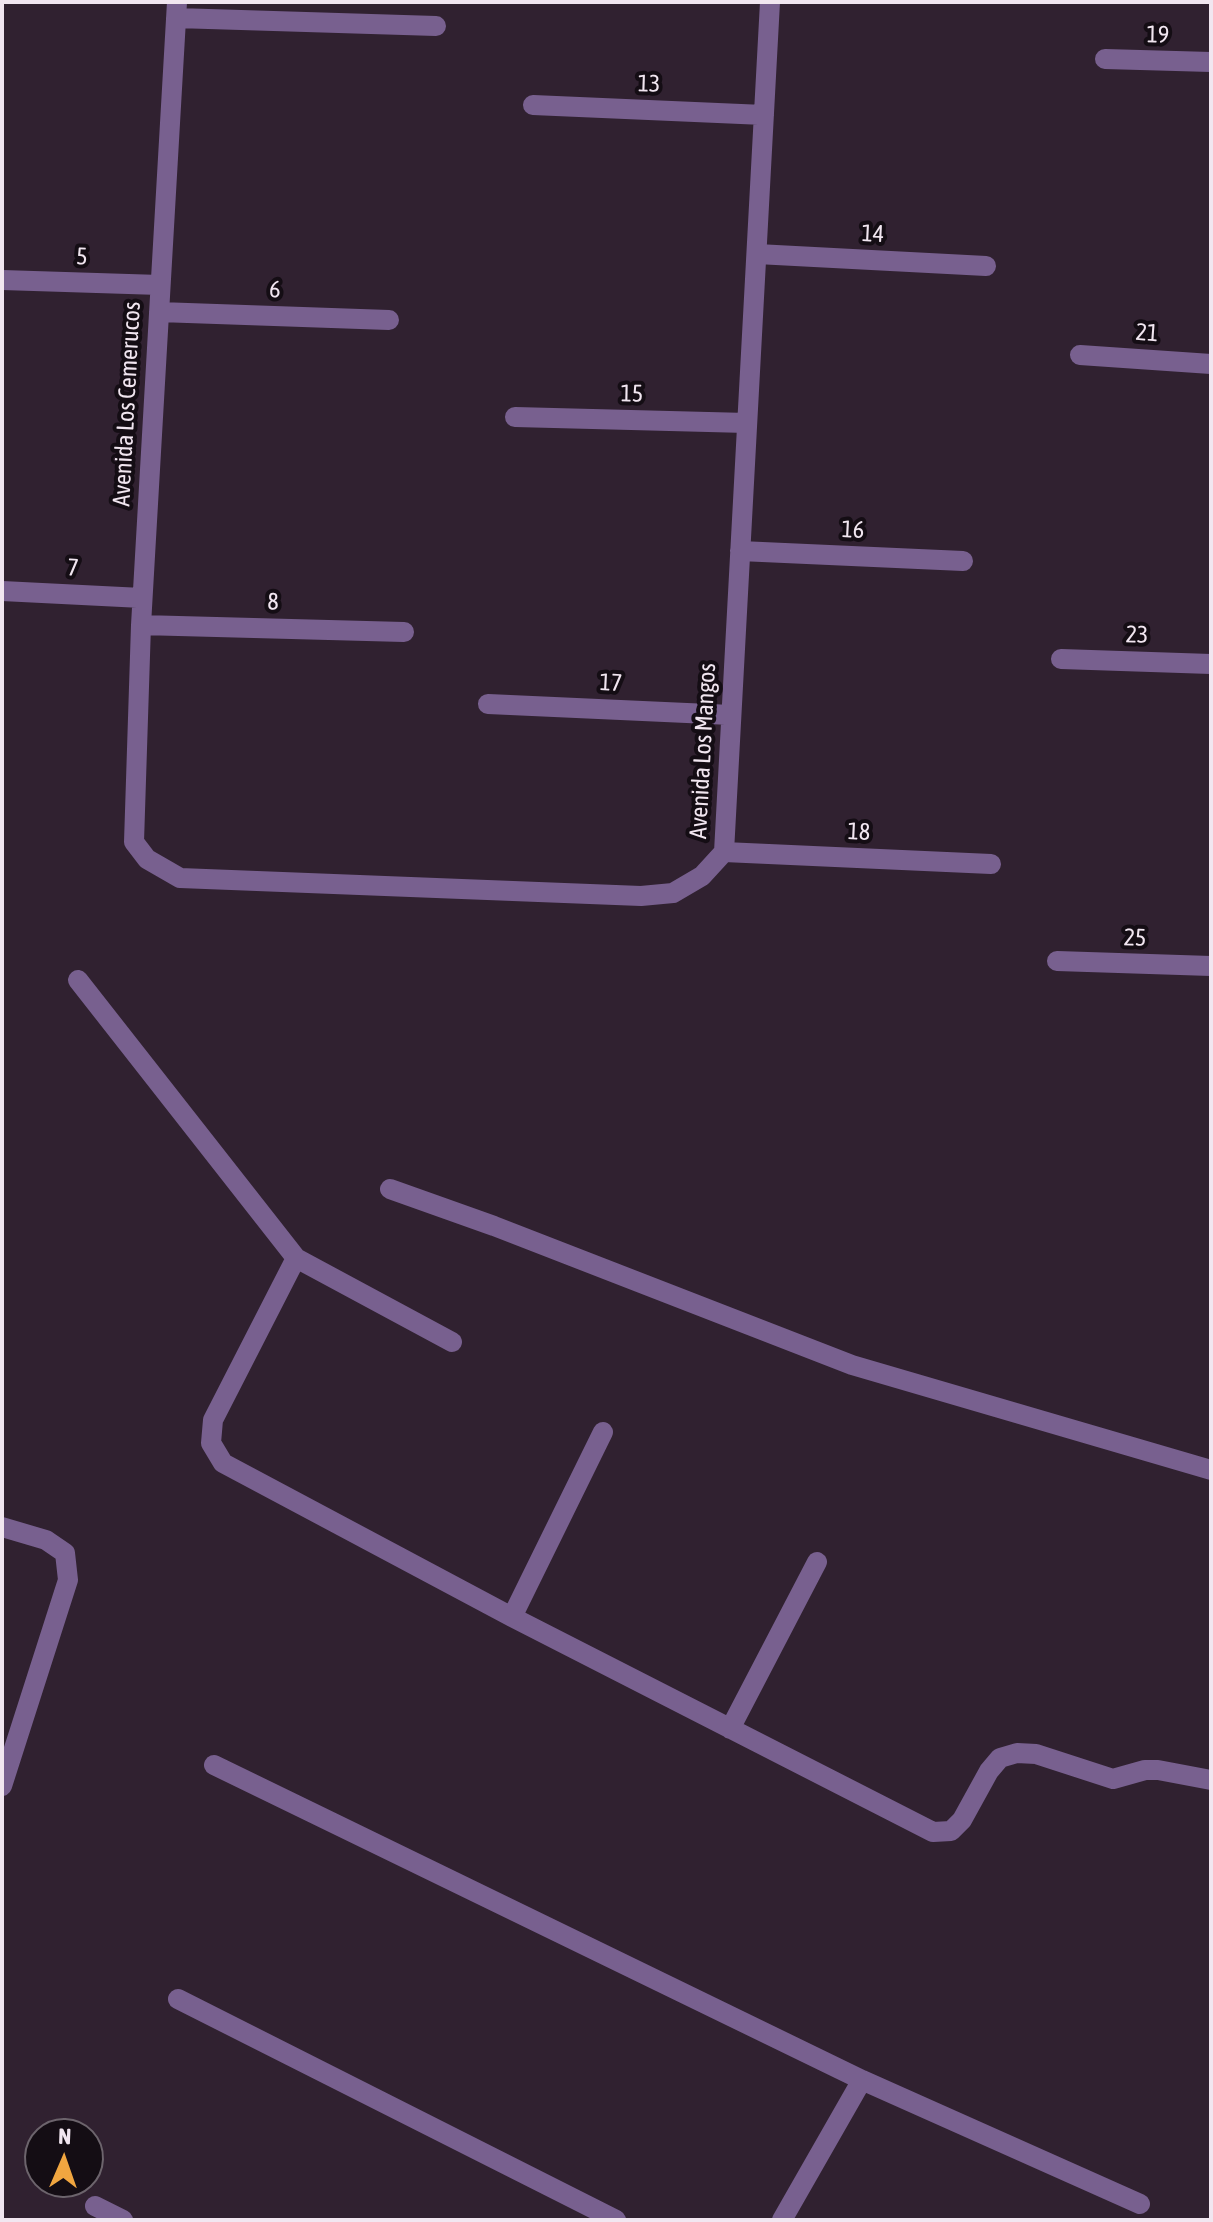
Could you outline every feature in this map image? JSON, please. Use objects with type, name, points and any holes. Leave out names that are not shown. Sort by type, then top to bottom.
[{"type":"street","name":"Avenida Los Mangos","points":[[134,809],[134,842],[147,859],[180,878],[641,896],[673,893],[702,876],[724,852],[770,2]]},
{"type":"street","points":[[176,10],[436,26]]},
{"type":"street","name":"Avenida Los Cemerucos","points":[[134,809],[142,598],[176,10]]},
{"type":"street","name":"19","points":[[1105,59],[1211,62]]},
{"type":"street","name":"13","points":[[533,105],[764,115]]},
{"type":"street","name":"14","points":[[757,254],[986,266]]},
{"type":"street","name":"5","points":[[2,280],[160,285]]},
{"type":"street","name":"6","points":[[159,312],[389,320]]},
{"type":"street","name":"21","points":[[1080,355],[1211,364]]},
{"type":"street","name":"15","points":[[515,417],[747,423]]},
{"type":"street","name":"16","points":[[740,551],[963,561]]},
{"type":"street","name":"7","points":[[2,591],[142,598]]},
{"type":"street","name":"8","points":[[141,625],[404,632]]},
{"type":"street","name":"23","points":[[1061,659],[1211,664]]},
{"type":"street","name":"17","points":[[488,704],[731,715]]},
{"type":"street","name":"18","points":[[724,852],[991,864]]},
{"type":"street","name":"25","points":[[1057,961],[1211,966]]},
{"type":"street","points":[[78,980],[296,1258],[452,1342]]},
{"type":"street","points":[[390,1189],[494,1226],[852,1365],[1211,1470]]},
{"type":"street","points":[[296,1258],[213,1420],[211,1443],[223,1463],[512,1617],[933,1832],[951,1831],[962,1820],[1000,1758],[1017,1753],[1036,1754],[1113,1779],[1145,1770],[1158,1770],[1211,1780]]},
{"type":"street","points":[[512,1617],[603,1432]]},
{"type":"street","points":[[2,1527],[46,1540],[65,1553],[68,1580],[2,1786]]},
{"type":"street","points":[[730,1729],[817,1562]]},
{"type":"street","points":[[214,1765],[862,2080],[1140,2204]]},
{"type":"street","points":[[178,1999],[616,2220]]},
{"type":"street","points":[[782,2220],[862,2080]]},
{"type":"street","points":[[95,2206],[123,2220]]}]
